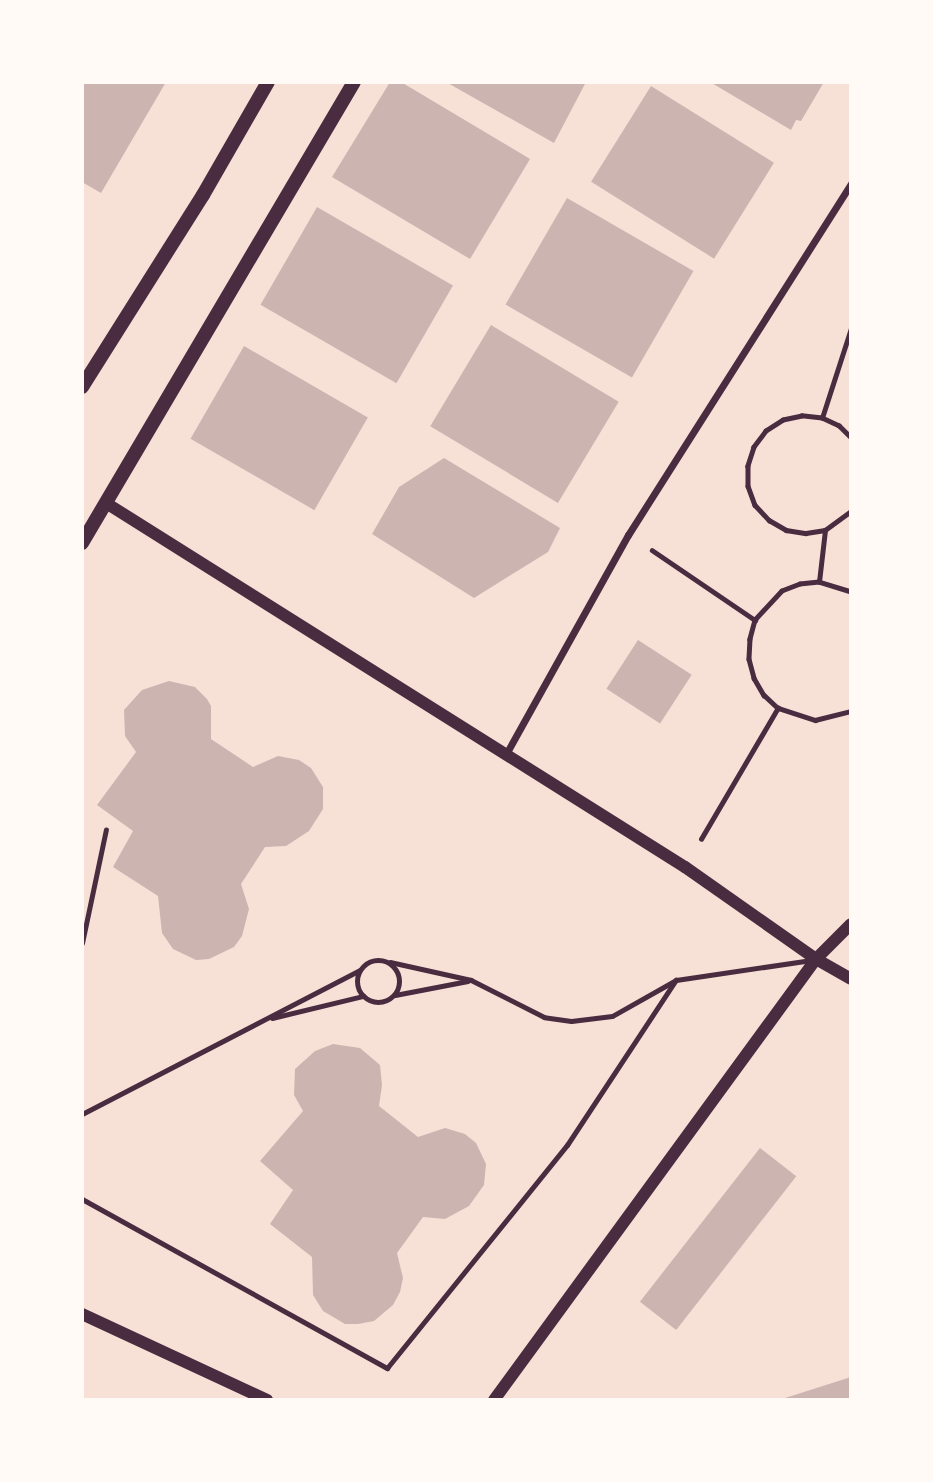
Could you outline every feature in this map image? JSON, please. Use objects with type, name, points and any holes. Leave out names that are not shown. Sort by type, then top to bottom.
[{"type":"main road","points":[[82,387],[203,195],[268,82]]},
{"type":"main road","points":[[82,543],[354,82]]},
{"type":"street","points":[[506,754],[628,535],[851,183]]},
{"type":"street","points":[[106,503],[684,867],[816,959],[851,979]]},
{"type":"street","points":[[494,1400],[816,959],[851,924]]},
{"type":"street","points":[[82,1314],[267,1400]]},
{"type":"lane","points":[[82,943],[106,829]]},
{"type":"lane","points":[[82,1114],[360,970],[370,961],[390,962],[471,980],[544,1017],[571,1021],[612,1016],[676,980],[816,959]]},
{"type":"lane","points":[[390,962],[400,981],[395,995]]},
{"type":"lane","points":[[360,970],[357,984],[363,996],[376,1002],[395,995],[471,980]]},
{"type":"lane","points":[[82,1199],[387,1368],[568,1145],[676,980]]},
{"type":"lane","points":[[262,1021],[363,996]]},
{"type":"path","points":[[822,418],[851,328]]},
{"type":"path","points":[[851,438],[839,426],[822,418],[802,416],[783,420],[766,431],[754,447],[748,466],[748,486],[755,505],[769,520],[786,530],[806,533],[825,530],[851,511]]},
{"type":"path","points":[[819,582],[825,530]]},
{"type":"path","points":[[628,535],[755,620]]},
{"type":"path","points":[[851,592],[841,586],[819,582],[800,584],[782,592],[755,620],[749,659],[754,678],[764,695],[778,708],[815,720],[851,711]]},
{"type":"path","points":[[684,867],[778,708]]},
{"type":"building","points":[[82,82],[166,82],[101,193],[82,182]]},
{"type":"building","points":[[390,82],[401,82],[530,159],[470,259],[332,177]]},
{"type":"building","points":[[446,82],[586,82],[554,143]]},
{"type":"building","points":[[710,82],[824,82],[801,121],[796,120],[791,130]]},
{"type":"building","points":[[651,86],[774,163],[714,259],[591,182]]},
{"type":"building","points":[[567,198],[693,271],[632,378],[506,305]]},
{"type":"building","points":[[317,207],[453,286],[396,383],[260,305]]},
{"type":"building","points":[[491,325],[619,402],[558,503],[430,426]]},
{"type":"building","points":[[244,346],[368,418],[314,510],[190,439]]},
{"type":"building","points":[[444,458],[560,528],[548,552],[474,598],[372,534],[399,487]]},
{"type":"building","points":[[638,640],[692,675],[660,723],[606,689]]},
{"type":"building","points":[[169,681],[195,687],[207,699],[211,706],[211,739],[253,767],[278,756],[299,760],[311,768],[323,787],[323,809],[309,831],[286,846],[265,847],[241,884],[249,909],[242,936],[234,947],[209,959],[196,960],[173,949],[162,933],[158,896],[113,867],[133,831],[97,805],[136,752],[125,736],[124,710],[142,690]]},
{"type":"building","points":[[333,1044],[360,1048],[380,1065],[382,1085],[379,1106],[418,1137],[445,1128],[465,1134],[476,1143],[486,1164],[484,1185],[469,1206],[445,1219],[423,1217],[397,1253],[403,1278],[393,1305],[374,1321],[358,1324],[345,1324],[323,1311],[313,1295],[312,1257],[270,1224],[293,1190],[260,1161],[303,1111],[294,1095],[295,1069],[315,1051]]},
{"type":"building","points":[[760,1148],[796,1176],[676,1330],[640,1302]]},
{"type":"building","points":[[851,1377],[851,1400],[782,1399]]}]
